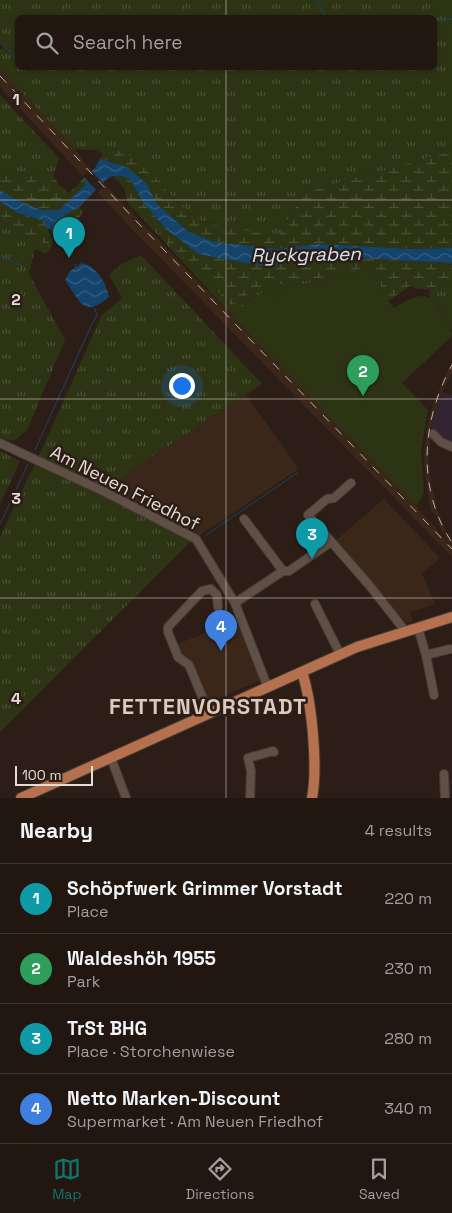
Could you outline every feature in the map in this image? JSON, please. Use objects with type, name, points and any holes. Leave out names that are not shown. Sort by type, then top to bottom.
[{"type":"main road","points":[[21,798],[340,654],[452,617]]},
{"type":"main road","points":[[302,672],[308,696],[313,743],[314,778],[312,798]]},
{"type":"street","points":[[433,434],[441,442],[452,447]]},
{"type":"street","name":"Am Neuen Friedhof","points":[[0,444],[105,492],[196,539],[235,603],[268,688]]},
{"type":"street","points":[[351,483],[334,498],[327,499],[308,515],[369,585],[406,632]]},
{"type":"street","points":[[244,519],[283,571]]},
{"type":"street","points":[[235,603],[331,542]]},
{"type":"street","points":[[209,713],[189,665],[178,657],[168,632],[168,626],[190,602],[207,589],[211,589],[217,594],[218,607]]},
{"type":"street","points":[[315,604],[340,654]]},
{"type":"street","points":[[418,628],[426,655],[434,695]]},
{"type":"street","points":[[426,655],[450,649]]},
{"type":"street","points":[[250,798],[251,771],[248,758],[274,752]]},
{"type":"street","points":[[111,758],[126,798]]},
{"type":"street","points":[[444,774],[445,798]]},
{"type":"shaded area","points":[[0,69],[75,149],[87,166],[416,506],[451,546],[442,532],[436,516],[431,511],[424,457],[427,427],[433,404],[452,362],[452,372],[442,392],[431,427],[429,458],[430,478],[437,508],[445,530],[452,540],[452,557],[131,228],[0,87]]},
{"type":"shaded area","points":[[442,392],[452,395],[452,443],[436,434],[431,427]]},
{"type":"shaded area","points":[[246,395],[299,469],[197,537],[106,490],[138,466]]},
{"type":"shaded area","points":[[384,499],[440,558],[422,574],[435,604],[410,612],[413,622],[406,623],[334,542]]},
{"type":"shaded area","points":[[240,620],[263,679],[209,703],[182,657],[177,644]]},
{"type":"green space","points":[[0,0],[452,0],[452,151],[306,192],[278,235],[236,230],[199,220],[185,209],[136,160],[113,148],[105,147],[96,150],[75,149],[0,69],[0,50],[3,48],[15,59],[15,70],[437,70],[437,15],[15,15],[15,59],[0,42]]},
{"type":"green space","points":[[0,95],[59,158],[53,176],[44,173],[20,177],[0,170]]},
{"type":"green space","points":[[105,147],[119,151],[144,167],[175,200],[200,220],[229,228],[278,235],[306,192],[452,151],[452,248],[412,249],[318,244],[278,249],[215,242],[189,232],[157,204],[146,183],[127,167],[100,159],[103,154],[96,150]]},
{"type":"green space","points":[[0,170],[20,177],[44,173],[53,176],[60,186],[69,193],[83,179],[86,184],[59,210],[42,210],[17,200],[0,190]]},
{"type":"green space","points":[[113,176],[121,176],[131,180],[142,201],[166,229],[198,254],[261,266],[337,257],[452,263],[452,281],[426,289],[410,286],[388,301],[382,293],[379,275],[362,268],[317,279],[256,288],[232,306],[128,203],[124,188]]},
{"type":"green space","points":[[0,202],[18,213],[44,221],[52,240],[52,246],[28,237],[0,220]]},
{"type":"green space","points":[[128,203],[232,306],[256,288],[317,279],[362,268],[357,276],[346,275],[332,281],[284,286],[277,297],[249,300],[234,317]]},
{"type":"green space","points":[[79,207],[83,211],[65,244],[59,243],[50,229],[57,220]]},
{"type":"green space","points":[[0,220],[28,237],[52,246],[46,254],[35,249],[29,274],[65,340],[27,430],[14,441],[0,438]]},
{"type":"green space","points":[[141,255],[262,384],[138,466],[106,490],[38,458],[102,315],[122,298],[109,275],[120,265]]},
{"type":"green space","points":[[362,268],[379,275],[382,293],[394,308],[415,297],[427,297],[437,305],[451,330],[452,336],[402,383],[428,410],[421,451],[424,493],[416,506],[233,317],[249,301],[267,289],[277,297],[284,286],[332,281],[346,275],[357,276]]},
{"type":"green space","points":[[452,281],[452,330],[438,305],[430,298],[429,290]]},
{"type":"green space","points":[[0,451],[20,461],[0,504]]},
{"type":"green space","points":[[35,463],[193,539],[0,732],[0,537]]},
{"type":"water","name":"Ryckgraben","points":[[100,159],[127,167],[146,183],[157,204],[189,232],[215,242],[278,249],[318,244],[412,249],[452,248],[452,263],[337,257],[261,266],[198,254],[166,229],[142,201],[131,180],[121,176],[113,176],[107,179],[79,207],[57,220],[50,229],[47,229],[44,221],[18,213],[0,202],[0,190],[17,200],[42,210],[59,210],[86,184],[83,179],[95,168]]},
{"type":"water","points":[[82,263],[92,268],[100,276],[108,291],[109,297],[93,307],[83,305],[65,280],[70,271]]},
{"type":"pier","points":[[90,170],[105,185],[98,192],[83,176]]},
{"type":"waterway","points":[[317,0],[324,15]]},
{"type":"waterway","points":[[437,21],[452,19]]},
{"type":"waterway","points":[[0,43],[15,58]]},
{"type":"waterway","points":[[54,221],[54,231],[63,246]]},
{"type":"waterway","points":[[0,256],[23,266]]},
{"type":"waterway","points":[[35,450],[97,315],[94,307]]},
{"type":"waterway","points":[[0,524],[28,464]]},
{"type":"waterway","points":[[206,535],[297,473]]},
{"type":"railway","points":[[0,76],[138,223],[452,549]]},
{"type":"railway","points":[[451,541],[440,520],[432,498],[428,476],[427,453],[429,430],[434,408],[452,365]]},
{"type":"place","name":"Schöpfwerk Grimmer Vorstadt","points":[[69,258]]},
{"type":"place","name":"Waldeshöh 1955","points":[[363,396]]},
{"type":"place","name":"TrSt BHG","points":[[312,559]]},
{"type":"place","name":"Netto Marken-Discount","points":[[221,651]]},
{"type":"district","name":"FETTENVORSTADT","points":[[208,706]]}]
